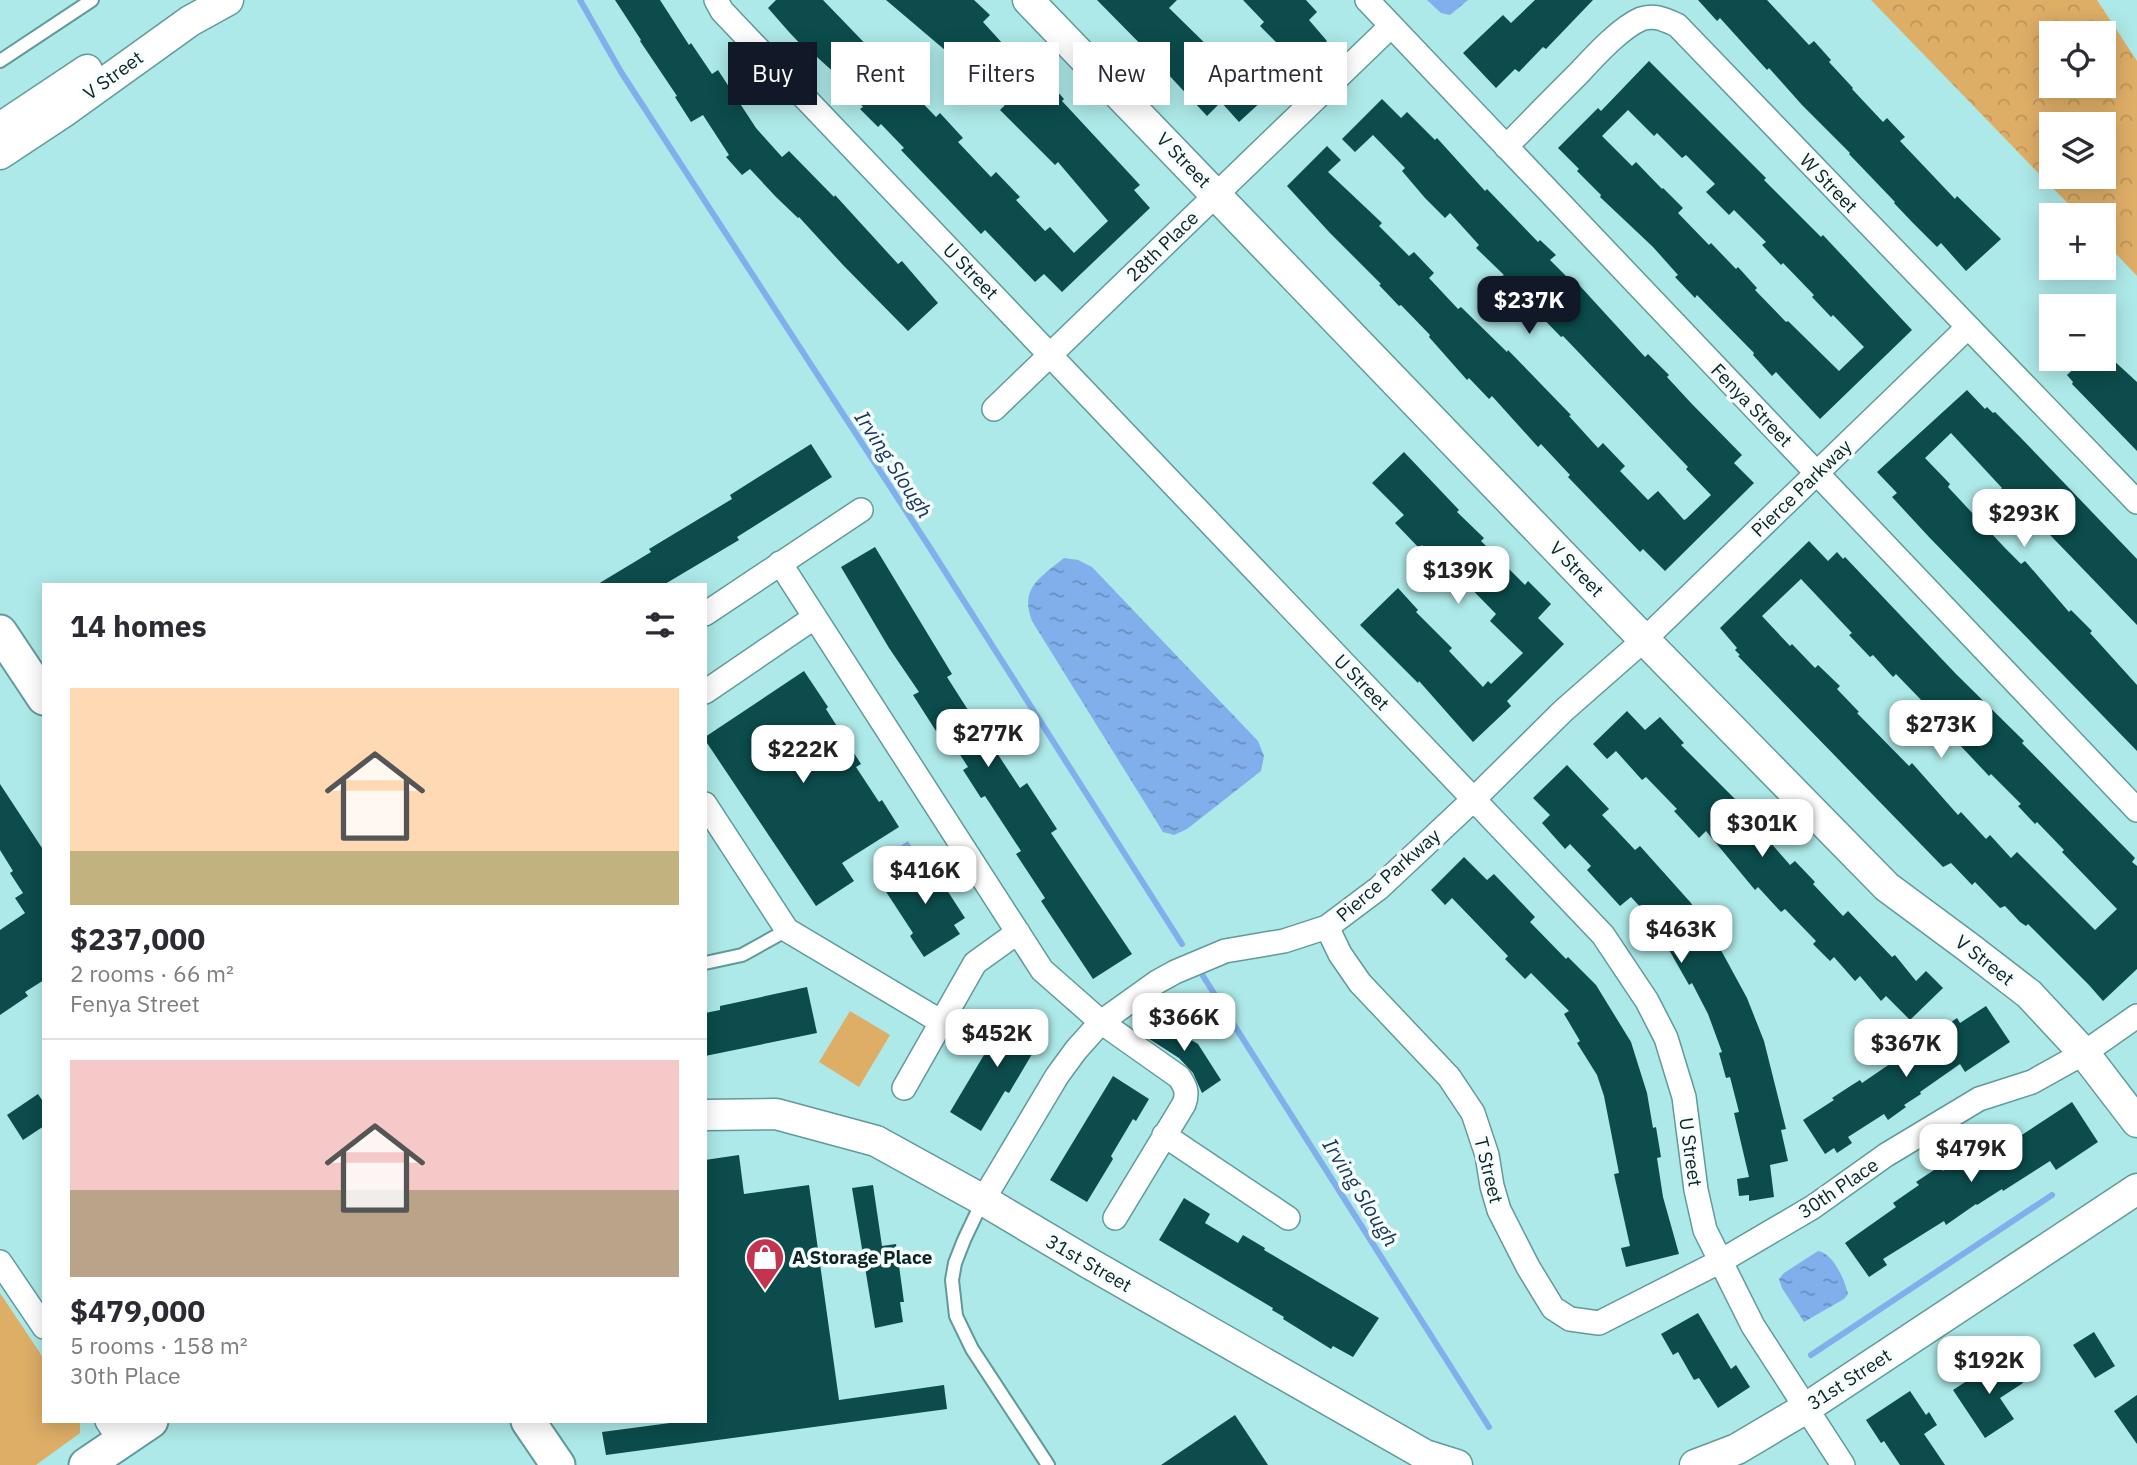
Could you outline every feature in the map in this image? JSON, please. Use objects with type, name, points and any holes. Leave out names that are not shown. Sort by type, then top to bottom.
[{"type":"main road","points":[[0,632],[42,695]]},
{"type":"main road","points":[[86,1465],[114,1432],[144,1423]]},
{"type":"main road","points":[[529,1423],[558,1465]]},
{"type":"street","name":"V Street","points":[[0,128],[192,0]]},
{"type":"street","name":"V Street","points":[[0,154],[190,21],[228,0]]},
{"type":"street","name":"U Street","points":[[716,0],[728,16],[1603,935],[1666,1038],[1684,1097],[1696,1189],[1705,1230],[1753,1326],[1843,1465]]},
{"type":"street","name":"V Street","points":[[1028,0],[1887,887],[2029,994],[2084,1053],[2137,1122]]},
{"type":"street","name":"Fenya Street","points":[[1367,0],[2137,810]]},
{"type":"street","name":"W Street","points":[[1506,147],[1604,47],[1641,19],[1661,18],[1677,26],[2137,502]]},
{"type":"street","name":"28th Place","points":[[994,408],[1391,26]]},
{"type":"street","name":"Pierce Parkway","points":[[983,1200],[1057,1076],[1101,1023],[1159,980],[1225,951],[1284,941],[1327,926],[1379,888],[1563,711],[1644,639],[1968,327]]},
{"type":"street","points":[[707,613],[862,510]]},
{"type":"street","points":[[780,563],[1042,970],[1101,1023],[1179,1077],[1185,1085],[1188,1095],[1184,1104],[1115,1218]]},
{"type":"street","points":[[707,691],[815,617]]},
{"type":"street","points":[[707,807],[788,930],[943,1023]]},
{"type":"street","name":"T Street","points":[[1327,926],[1340,954],[1360,983],[1449,1077],[1473,1113],[1487,1155],[1499,1210],[1528,1267],[1553,1308],[1570,1319],[1599,1323],[1721,1261]]},
{"type":"street","points":[[904,1088],[975,963],[1018,932]]},
{"type":"street","name":"30th Place","points":[[1721,1261],[1813,1207],[1886,1155],[1979,1098],[2032,1082],[2084,1053],[2137,1016]]},
{"type":"street","name":"31st Street","points":[[707,1115],[776,1114],[876,1141],[983,1200],[1423,1460],[1457,1465]]},
{"type":"street","points":[[1164,1135],[1288,1218]]},
{"type":"street","name":"31st Street","points":[[1695,1465],[1737,1449],[1806,1408],[2137,1189]]},
{"type":"street","points":[[0,1262],[42,1324]]},
{"type":"lane","points":[[0,61],[92,0]]},
{"type":"lane","points":[[707,962],[741,956],[788,930]]},
{"type":"lane","name":"Pierce Parkway","points":[[983,1200],[955,1263],[952,1280],[956,1316],[972,1349],[1048,1465]]},
{"type":"green space","points":[[1871,0],[2097,0],[2111,21],[2039,21],[2039,98],[2116,98],[2116,29],[2137,61],[2137,276],[2116,254],[2116,203],[2067,203],[2054,189],[2116,189],[2116,112],[2039,112],[2039,174]]},
{"type":"green space","points":[[850,1011],[890,1035],[859,1087],[819,1062]]},
{"type":"green space","points":[[0,1293],[42,1356],[42,1423],[80,1423],[80,1433],[36,1465],[0,1465]]},
{"type":"water","points":[[1427,0],[1468,0],[1450,15],[1441,13]]},
{"type":"water","points":[[1064,558],[1078,560],[1092,567],[1258,741],[1264,756],[1261,771],[1187,829],[1174,835],[1163,832],[1032,621],[1028,600],[1030,592],[1040,578]]},
{"type":"water","points":[[908,841],[916,854],[884,874],[876,862]]},
{"type":"water","points":[[1818,1251],[1833,1262],[1848,1294],[1804,1322],[1779,1279]]},
{"type":"building","points":[[615,0],[660,0],[689,45],[691,43],[712,74],[718,70],[728,85],[728,105],[741,105],[756,128],[782,157],[789,151],[834,197],[835,195],[898,264],[902,261],[938,303],[908,331],[750,169],[742,175],[726,157],[729,155],[703,115],[691,122]]},
{"type":"building","points":[[776,0],[823,0],[864,42],[831,42],[831,70],[817,57],[817,42],[798,42],[768,8]]},
{"type":"building","points":[[886,0],[974,0],[990,15],[983,22],[1001,42],[944,42],[944,49]]},
{"type":"building","points":[[1097,0],[1177,0],[1169,8],[1204,42],[1184,42],[1184,91],[1170,76],[1170,42],[1138,42]]},
{"type":"building","points":[[1243,0],[1306,0],[1317,12],[1309,20],[1327,41],[1276,42],[1260,26],[1264,22]]},
{"type":"building","points":[[1535,0],[1593,0],[1546,49],[1543,47],[1519,72],[1515,69],[1496,88],[1463,53],[1503,15],[1511,23]]},
{"type":"building","points":[[1698,0],[1767,0],[1809,45],[1814,41],[1852,89],[1883,122],[1887,118],[1905,137],[1900,141],[1955,199],[1957,196],[2001,239],[1966,271],[1941,243],[1937,247],[1912,222],[1769,68],[1767,70],[1720,18],[1717,21]]},
{"type":"building","points":[[1649,61],[1821,237],[1823,235],[1912,330],[1820,419],[1776,372],[1772,376],[1754,353],[1697,295],[1695,298],[1653,247],[1600,197],[1577,171],[1579,169],[1558,148],[1598,108],[1601,111]],"holes":[[[1628,110],[1654,136],[1657,133],[1682,158],[1686,155],[1715,184],[1706,192],[1729,215],[1734,210],[1766,242],[1762,245],[1781,265],[1783,263],[1831,317],[1833,315],[1864,347],[1839,371],[1786,322],[1755,290],[1757,288],[1738,267],[1736,269],[1711,243],[1709,245],[1678,213],[1683,208],[1663,188],[1636,162],[1632,166],[1602,136]]]},
{"type":"building","points":[[1059,93],[1064,99],[1062,101],[1140,185],[1134,190],[1150,208],[1062,292],[1044,274],[1035,282],[985,230],[981,234],[901,150],[904,148],[881,124],[878,127],[860,109],[863,107],[861,105],[924,105],[936,117],[940,113],[963,138],[958,142],[991,177],[996,172],[1020,197],[1016,200],[1045,231],[1050,227],[1074,253],[1108,221],[1058,162],[1055,165],[1000,110],[1005,105],[1059,105]]},
{"type":"building","points":[[1382,99],[1401,118],[1407,112],[1435,140],[1437,138],[1485,191],[1487,189],[1538,242],[1540,240],[1556,255],[1550,260],[1578,288],[1580,286],[1645,357],[1648,354],[1669,375],[1667,377],[1742,455],[1734,463],[1754,483],[1665,571],[1643,549],[1640,552],[1568,477],[1570,475],[1541,444],[1538,447],[1492,396],[1489,399],[1469,378],[1467,380],[1430,335],[1399,306],[1287,186],[1327,146],[1341,160],[1328,172],[1382,223],[1379,226],[1409,256],[1414,252],[1434,273],[1429,278],[1458,309],[1461,307],[1507,352],[1508,350],[1571,415],[1569,416],[1598,448],[1603,443],[1625,466],[1620,471],[1648,500],[1658,491],[1684,520],[1686,519],[1711,495],[1686,469],[1688,467],[1502,276],[1504,275],[1476,248],[1479,245],[1450,213],[1445,218],[1425,198],[1402,171],[1405,168],[1373,135],[1355,152],[1342,139]]},
{"type":"building","points":[[1197,105],[1218,105],[1207,116]]},
{"type":"building","points":[[1224,105],[1257,105],[1239,122]]},
{"type":"building","points":[[2116,363],[2137,382],[2137,451],[2072,384],[2067,375],[2071,371],[2116,371]]},
{"type":"building","points":[[1967,390],[1985,409],[1987,407],[1995,412],[2137,559],[2137,625],[2024,508],[2020,512],[2000,490],[2002,488],[1951,433],[1925,458],[2005,548],[2021,564],[2025,561],[2069,612],[2071,610],[2092,631],[2090,633],[2137,685],[2137,751],[1929,537],[1892,497],[1897,493],[1877,472]]},
{"type":"building","points":[[811,444],[832,477],[737,537],[739,540],[667,583],[600,583],[651,552],[649,549],[732,499],[730,495]]},
{"type":"building","points":[[1404,452],[1484,538],[1481,541],[1525,585],[1528,581],[1551,604],[1538,618],[1564,644],[1507,701],[1511,706],[1473,742],[1419,681],[1418,683],[1360,625],[1398,588],[1418,610],[1416,612],[1452,648],[1449,651],[1483,687],[1488,681],[1491,684],[1523,653],[1490,621],[1496,614],[1453,570],[1450,573],[1422,545],[1419,548],[1395,523],[1404,515],[1372,483]]},
{"type":"building","points":[[1809,541],[1828,561],[1837,552],[1843,559],[1845,557],[2135,858],[2132,862],[2137,866],[2137,969],[2103,1001],[2028,924],[2026,926],[2020,922],[2005,906],[2000,908],[1975,882],[1972,885],[1951,863],[1943,867],[1738,656],[1740,655],[1735,650],[1737,648],[1720,628]],"holes":[[[1801,579],[1852,633],[1849,635],[1870,657],[1873,655],[1893,677],[1896,674],[1925,704],[1923,706],[1989,776],[1991,774],[2021,804],[2018,806],[2064,850],[2062,852],[2117,909],[2095,930],[2017,852],[2011,858],[1990,835],[1986,839],[1961,812],[1958,815],[1912,763],[1909,766],[1857,713],[1859,712],[1837,689],[1840,686],[1818,665],[1815,668],[1792,644],[1790,646],[1762,616]]]},
{"type":"building","points":[[875,547],[952,674],[947,677],[975,721],[981,717],[1001,746],[995,750],[1020,788],[1027,783],[1057,829],[1051,833],[1132,954],[1093,979],[1041,901],[1045,898],[1016,854],[1021,851],[985,796],[981,798],[963,770],[968,767],[942,727],[936,731],[913,695],[919,692],[889,648],[841,567]]},
{"type":"building","points":[[804,671],[861,764],[856,767],[899,827],[842,863],[854,881],[816,906],[707,743],[707,736]]},
{"type":"building","points":[[1627,711],[1645,730],[1660,717],[1684,743],[1681,745],[1737,801],[1790,865],[1795,861],[1843,916],[1848,911],[1892,957],[1895,955],[1916,981],[1926,971],[1943,988],[1910,1020],[1886,996],[1881,1001],[1860,976],[1855,981],[1834,957],[1830,961],[1813,944],[1816,941],[1785,909],[1781,912],[1758,887],[1755,890],[1706,831],[1699,838],[1674,811],[1677,809],[1646,777],[1642,780],[1616,751],[1607,759],[1593,744]]},
{"type":"building","points":[[1567,765],[1609,809],[1602,815],[1635,850],[1640,846],[1691,903],[1714,943],[1716,941],[1747,998],[1764,1041],[1786,1129],[1781,1130],[1788,1161],[1770,1165],[1774,1197],[1749,1201],[1749,1195],[1739,1196],[1737,1179],[1749,1177],[1734,1113],[1739,1112],[1730,1077],[1726,1078],[1719,1053],[1722,1052],[1708,1014],[1692,983],[1689,985],[1660,934],[1663,932],[1631,897],[1620,906],[1587,870],[1591,866],[1570,844],[1565,849],[1542,823],[1550,815],[1533,798]]},
{"type":"building","points":[[0,784],[42,848],[42,981],[25,992],[28,996],[0,1015],[0,930],[25,913],[15,898],[23,893],[0,850]]},
{"type":"building","points":[[925,856],[965,918],[954,925],[960,934],[924,957],[910,936],[913,933],[881,884]]},
{"type":"building","points":[[1464,857],[1487,880],[1494,874],[1535,917],[1530,922],[1596,985],[1631,1042],[1647,1093],[1653,1128],[1656,1127],[1663,1197],[1679,1254],[1626,1267],[1621,1248],[1630,1246],[1614,1174],[1619,1173],[1604,1096],[1597,1075],[1577,1043],[1580,1041],[1564,1014],[1569,1011],[1531,973],[1525,979],[1505,959],[1508,956],[1452,898],[1445,905],[1431,890]]},
{"type":"building","points":[[807,987],[817,1033],[707,1056],[707,1013],[720,1010],[720,1006]]},
{"type":"building","points":[[1986,1006],[2010,1042],[1965,1072],[1960,1064],[1920,1092],[1921,1094],[1888,1120],[1884,1114],[1848,1137],[1852,1143],[1837,1153],[1834,1148],[1825,1154],[1803,1120],[1834,1100],[1832,1098],[1860,1080],[1862,1083],[1957,1018],[1960,1023]]},
{"type":"building","points":[[1006,1009],[1043,1028],[1032,1049],[1035,1049],[1009,1093],[1005,1091],[981,1131],[950,1112],[997,1033],[995,1030]]},
{"type":"building","points":[[1153,1017],[1198,1044],[1221,1080],[1202,1093],[1193,1073],[1179,1058],[1143,1035]]},
{"type":"building","points":[[1113,1076],[1149,1099],[1136,1121],[1133,1119],[1087,1202],[1050,1180]]},
{"type":"building","points":[[38,1094],[42,1100],[42,1127],[23,1140],[7,1115]]},
{"type":"building","points":[[2072,1102],[2098,1142],[2056,1170],[2050,1161],[2003,1191],[2002,1189],[1976,1204],[1946,1225],[1944,1221],[1883,1259],[1887,1265],[1869,1277],[1845,1243],[1896,1207],[1893,1203],[1919,1185],[1916,1182],[1940,1166],[1943,1171],[1970,1152],[1971,1154],[2002,1135],[2008,1144]]},
{"type":"building","points":[[739,1155],[744,1194],[809,1185],[839,1400],[944,1385],[947,1409],[606,1455],[602,1432],[670,1423],[707,1423],[707,1160]]},
{"type":"building","points":[[873,1185],[882,1246],[896,1244],[904,1302],[900,1302],[903,1322],[875,1328],[852,1188]]},
{"type":"building","points":[[1184,1198],[1210,1214],[1205,1223],[1238,1243],[1243,1235],[1379,1318],[1353,1357],[1333,1346],[1331,1349],[1283,1319],[1273,1308],[1159,1240]]},
{"type":"building","points":[[1698,1313],[1731,1369],[1736,1365],[1750,1387],[1718,1408],[1699,1378],[1694,1380],[1678,1352],[1673,1355],[1661,1334]]},
{"type":"building","points":[[2094,1332],[2115,1366],[2095,1378],[2073,1345]]},
{"type":"building","points":[[2005,1356],[2023,1383],[2000,1398],[2014,1419],[1985,1438],[1953,1390]]},
{"type":"building","points":[[1910,1391],[1926,1415],[1929,1412],[1937,1425],[1924,1434],[1945,1465],[1900,1465],[1866,1420]]},
{"type":"building","points":[[2137,1395],[2137,1444],[2114,1411]]},
{"type":"building","points":[[1235,1415],[1268,1465],[1161,1465]]},
{"type":"waterway","name":"Irving Slough","points":[[580,0],[621,72],[932,551],[1182,944]]},
{"type":"waterway","name":"Irving Slough","points":[[1203,976],[1489,1427]]},
{"type":"waterway","points":[[1811,1355],[2052,1195]]},
{"type":"place","name":"A Storage Place","points":[[765,1291]]}]
